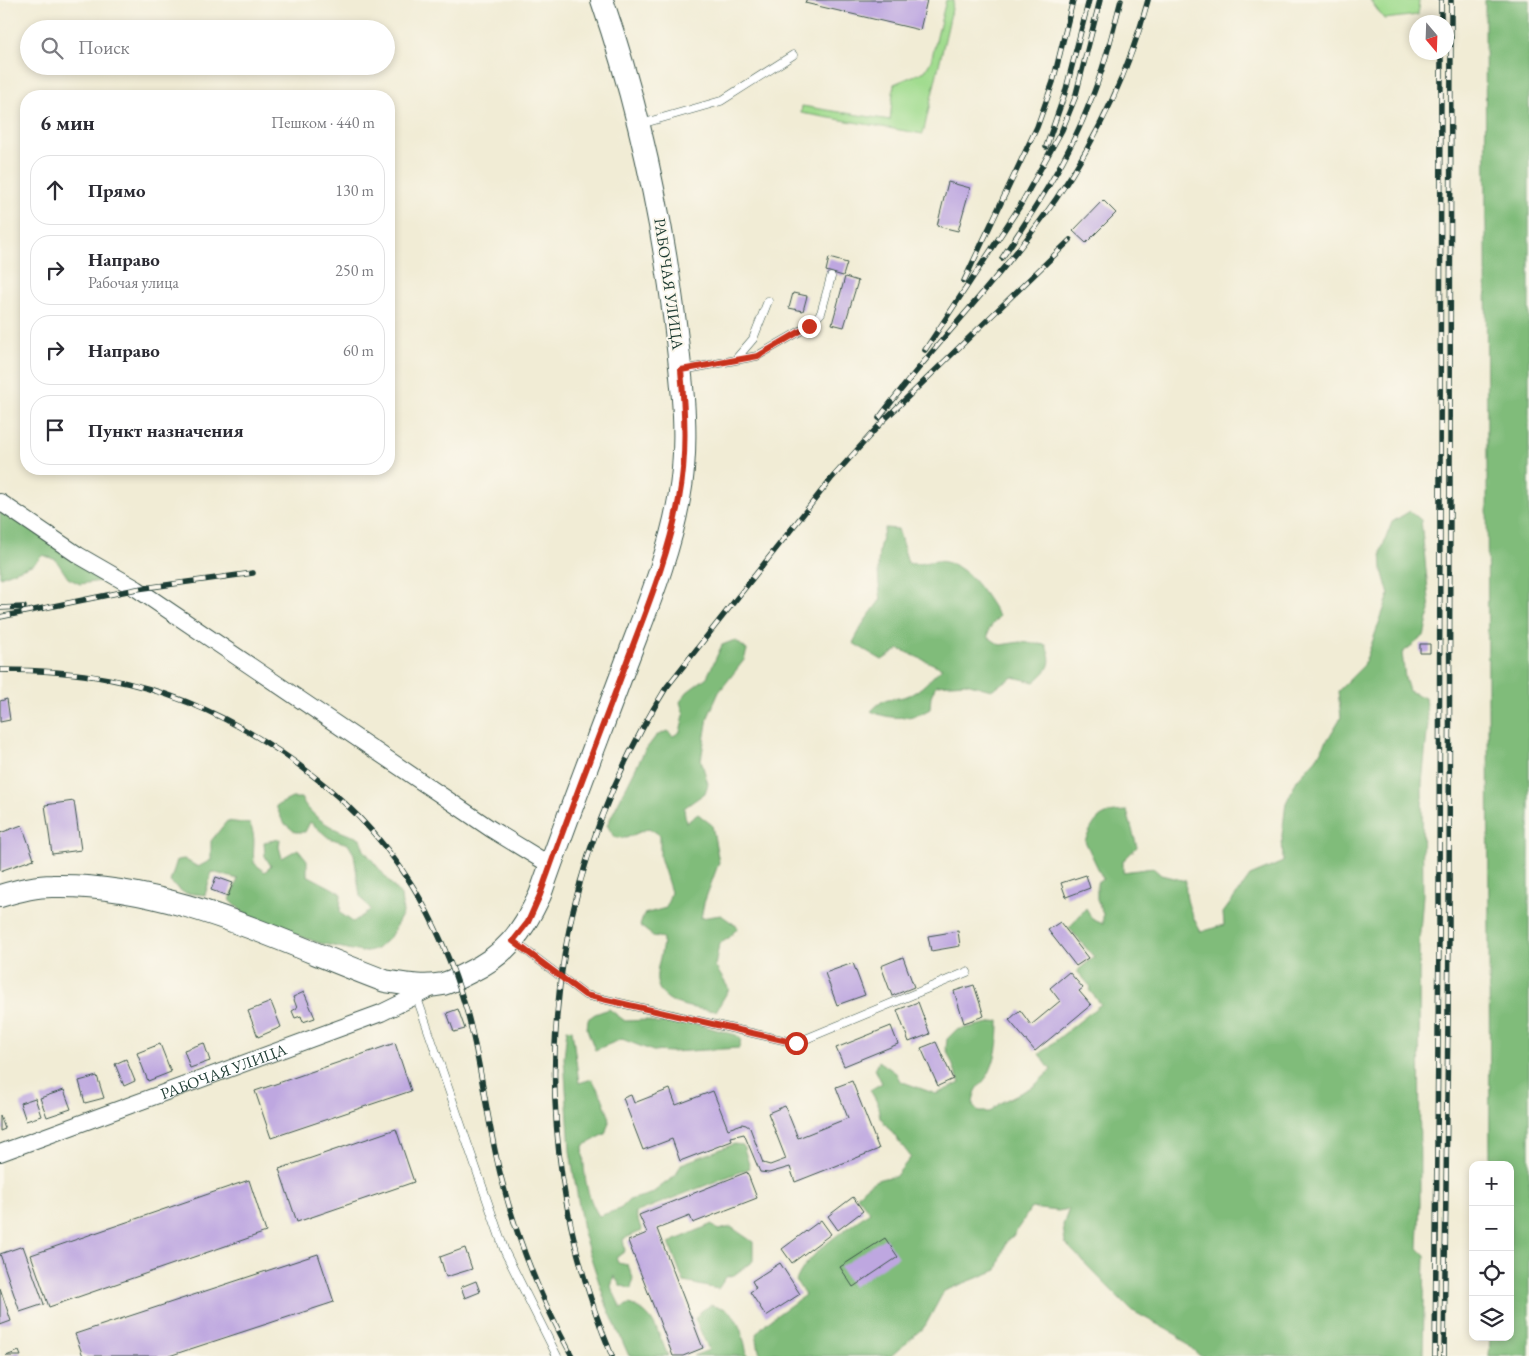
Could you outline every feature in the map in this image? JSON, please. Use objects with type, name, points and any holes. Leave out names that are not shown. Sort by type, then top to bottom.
[{"type":"street","name":"РАБОЧАЯ УЛИЦА","points":[[0,1153],[381,1012],[479,967],[498,956],[528,922],[648,604],[668,545],[679,499],[684,458],[685,416],[681,370],[668,266],[656,195],[639,124],[602,0]]},
{"type":"street","points":[[0,502],[78,555],[137,589],[491,829],[550,865]]},
{"type":"street","name":"РАБОЧАЯ УЛИЦА","points":[[0,896],[51,886],[85,887],[142,895],[201,910],[385,981],[414,986],[443,984]]},
{"type":"lane","points":[[639,124],[721,101],[793,55]]},
{"type":"lane","points":[[681,370],[758,356],[809,326],[821,314],[831,277]]},
{"type":"lane","points":[[735,360],[753,339],[768,301]]},
{"type":"lane","points":[[513,941],[585,995],[796,1043],[967,972]]},
{"type":"lane","points":[[416,995],[505,1252],[557,1356]]},
{"type":"green space","points":[[946,0],[954,0],[923,134],[801,113],[802,106],[890,120],[894,84],[925,71],[931,61]]},
{"type":"green space","points":[[1370,0],[1419,0],[1418,15],[1384,19]]},
{"type":"green space","points":[[1485,0],[1529,0],[1529,1356],[1489,1356],[1490,1341],[1514,1341],[1514,1161],[1490,1161]]},
{"type":"green space","points":[[1410,511],[1421,520],[1430,610],[1424,636],[1402,653],[1405,678],[1409,691],[1425,698],[1428,724],[1422,783],[1423,895],[1419,944],[1420,1203],[1418,1248],[1425,1255],[1423,1356],[1200,1356],[1177,1335],[1131,1310],[1065,1243],[1063,1225],[1069,1209],[1058,1211],[1031,1208],[1013,1236],[1006,1242],[997,1270],[944,1291],[925,1326],[891,1356],[790,1356],[775,1353],[760,1356],[756,1334],[767,1322],[805,1295],[796,1281],[801,1271],[838,1234],[870,1212],[857,1196],[874,1182],[884,1178],[895,1177],[911,1157],[880,1117],[877,1102],[870,1090],[882,1083],[875,1069],[879,1061],[896,1073],[900,1081],[936,1094],[960,1083],[946,1048],[947,1039],[956,1030],[999,1021],[994,1059],[990,1071],[975,1093],[973,1105],[979,1112],[990,1112],[1000,1103],[1034,1086],[1051,1070],[1039,1054],[1101,1004],[1089,990],[1091,987],[1077,971],[1094,957],[1069,928],[1086,908],[1092,919],[1103,924],[1103,914],[1097,900],[1097,883],[1103,879],[1085,841],[1092,826],[1100,817],[1111,813],[1127,811],[1137,847],[1123,861],[1123,872],[1153,868],[1161,875],[1186,881],[1187,901],[1201,932],[1224,925],[1223,913],[1250,876],[1283,862],[1282,835],[1286,803],[1297,780],[1316,759],[1341,717],[1338,691],[1364,665],[1389,595],[1382,570],[1381,551],[1392,522]]},
{"type":"green space","points":[[0,513],[10,514],[103,570],[101,581],[80,584],[68,578],[56,560],[43,555],[34,564],[0,577]]},
{"type":"green space","points":[[885,528],[898,529],[908,563],[916,564],[938,561],[949,563],[967,573],[999,616],[989,629],[988,637],[1000,645],[1020,642],[1046,645],[1050,662],[1043,674],[1034,682],[1013,677],[991,690],[966,683],[936,685],[931,696],[930,709],[909,717],[885,716],[871,711],[885,700],[900,698],[917,691],[942,668],[899,649],[882,660],[853,643],[864,622],[881,599],[878,563],[880,545]]},
{"type":"green space","points":[[735,640],[747,650],[744,660],[719,692],[708,717],[701,760],[708,784],[705,793],[684,808],[686,823],[698,814],[712,825],[719,862],[704,903],[701,918],[721,915],[738,927],[729,938],[719,944],[715,966],[729,989],[716,1011],[687,1006],[668,999],[661,992],[657,984],[663,938],[653,936],[640,926],[644,914],[666,908],[671,892],[660,857],[660,835],[649,828],[626,838],[614,837],[607,825],[644,752],[656,736],[667,731],[673,736],[680,732],[684,715],[680,702],[687,692],[707,677],[722,645]]},
{"type":"green space","points":[[292,798],[301,798],[306,806],[326,824],[360,838],[364,850],[401,896],[403,913],[390,937],[377,949],[362,952],[319,943],[249,918],[230,900],[238,879],[212,872],[205,895],[184,893],[170,882],[177,860],[184,859],[198,867],[211,860],[211,841],[227,821],[250,824],[254,839],[254,863],[265,872],[271,866],[265,856],[264,842],[280,839],[279,847],[282,858],[298,849],[307,860],[307,875],[341,893],[340,913],[353,922],[371,910],[360,896],[354,854],[348,844],[329,838],[310,822],[305,832],[295,832],[283,822],[276,806]]},
{"type":"green space","points":[[609,1009],[625,1021],[647,1020],[658,1024],[670,1017],[736,1035],[741,1039],[739,1048],[671,1052],[653,1051],[622,1039],[595,1050],[587,1029],[588,1019],[595,1014]]},
{"type":"green space","points":[[567,1029],[572,1030],[579,1083],[592,1079],[602,1097],[610,1119],[605,1134],[583,1146],[588,1191],[599,1216],[620,1209],[629,1200],[651,1194],[676,1175],[681,1164],[734,1144],[743,1145],[750,1168],[635,1213],[642,1231],[623,1239],[625,1251],[616,1258],[618,1263],[628,1265],[633,1278],[631,1289],[620,1285],[614,1276],[611,1287],[621,1308],[629,1304],[644,1312],[650,1318],[668,1356],[629,1356],[606,1304],[584,1236],[570,1151],[564,1058]]},
{"type":"green space","points":[[712,1224],[718,1230],[731,1227],[753,1242],[753,1261],[734,1275],[726,1277],[718,1289],[684,1282],[669,1243]]},
{"type":"green space","points":[[711,1305],[726,1309],[735,1318],[743,1337],[747,1356],[693,1356],[709,1350],[695,1319],[701,1311]]},
{"type":"building","points":[[806,0],[927,0],[920,30],[805,3]]},
{"type":"building","points":[[948,182],[970,188],[958,231],[937,226]]},
{"type":"building","points":[[1103,200],[1116,213],[1086,243],[1073,231]]},
{"type":"building","points":[[829,258],[847,263],[843,276],[826,271]]},
{"type":"building","points":[[845,277],[858,281],[844,327],[832,324]]},
{"type":"building","points":[[793,293],[807,296],[803,311],[789,308]]},
{"type":"building","points":[[1420,644],[1430,644],[1430,653],[1420,653]]},
{"type":"building","points":[[7,699],[10,720],[0,722],[0,701]]},
{"type":"building","points":[[74,801],[81,850],[52,854],[45,805]]},
{"type":"building","points":[[22,825],[34,859],[0,871],[0,833]]},
{"type":"building","points":[[1086,875],[1090,888],[1066,897],[1061,883]]},
{"type":"building","points":[[216,877],[233,883],[228,896],[211,890]]},
{"type":"building","points":[[1060,922],[1088,958],[1076,966],[1048,930]]},
{"type":"building","points":[[958,931],[960,946],[931,951],[928,936]]},
{"type":"building","points":[[903,957],[914,987],[892,996],[881,966]]},
{"type":"building","points":[[853,963],[865,995],[837,1005],[825,973]]},
{"type":"building","points":[[1069,972],[1083,988],[1079,991],[1091,1005],[1035,1051],[1009,1020],[1020,1010],[1031,1025],[1060,1001],[1050,988]]},
{"type":"building","points":[[974,985],[984,1016],[964,1023],[954,991]]},
{"type":"building","points":[[304,992],[315,1018],[303,1022],[301,1016],[295,1018],[292,1011],[297,1008],[293,997]]},
{"type":"building","points":[[271,1002],[281,1027],[258,1037],[248,1011]]},
{"type":"building","points":[[918,1002],[930,1034],[909,1042],[897,1010]]},
{"type":"building","points":[[458,1009],[465,1029],[454,1032],[447,1013]]},
{"type":"building","points":[[891,1026],[898,1044],[844,1066],[836,1048]]},
{"type":"building","points":[[936,1042],[953,1079],[938,1086],[921,1048]]},
{"type":"building","points":[[204,1043],[210,1061],[190,1068],[184,1050]]},
{"type":"building","points":[[395,1043],[411,1091],[271,1138],[255,1091]]},
{"type":"building","points":[[160,1044],[171,1072],[148,1081],[137,1053]]},
{"type":"building","points":[[126,1059],[135,1081],[124,1086],[115,1064]]},
{"type":"building","points":[[97,1076],[104,1098],[85,1103],[79,1081]]},
{"type":"building","points":[[852,1081],[879,1149],[795,1182],[790,1167],[769,1173],[760,1172],[744,1134],[731,1137],[732,1141],[680,1161],[672,1139],[643,1150],[623,1098],[631,1095],[634,1103],[670,1089],[676,1105],[713,1091],[728,1129],[742,1124],[750,1128],[763,1163],[770,1165],[786,1159],[768,1113],[785,1106],[798,1138],[848,1118],[836,1087]]},
{"type":"building","points":[[64,1090],[71,1109],[47,1117],[40,1098]]},
{"type":"building","points":[[35,1098],[41,1116],[26,1121],[20,1103]]},
{"type":"building","points":[[0,1115],[5,1129],[0,1131]]},
{"type":"building","points":[[396,1129],[414,1182],[297,1222],[279,1169]]},
{"type":"building","points":[[747,1172],[757,1198],[693,1223],[690,1216],[657,1229],[703,1348],[683,1356],[673,1356],[628,1241],[647,1233],[639,1215]]},
{"type":"building","points":[[249,1180],[266,1232],[49,1307],[31,1255]]},
{"type":"building","points":[[853,1197],[863,1211],[838,1230],[828,1216]]},
{"type":"building","points":[[821,1220],[831,1234],[792,1263],[782,1249]]},
{"type":"building","points":[[885,1238],[898,1257],[853,1287],[840,1267]]},
{"type":"building","points":[[23,1246],[44,1304],[20,1312],[0,1254]]},
{"type":"building","points":[[465,1248],[472,1269],[446,1277],[440,1257]]},
{"type":"building","points":[[318,1254],[334,1302],[169,1356],[83,1356],[75,1334]]},
{"type":"building","points":[[780,1263],[800,1294],[766,1316],[750,1292],[756,1288],[752,1281]]},
{"type":"building","points":[[476,1281],[480,1292],[465,1298],[461,1287]]},
{"type":"building","points":[[0,1288],[11,1321],[0,1325]]},
{"type":"building","points":[[19,1351],[21,1356],[6,1356]]},
{"type":"railway","points":[[964,281],[1037,127],[1053,82],[1073,0]]},
{"type":"railway","points":[[1046,147],[1065,93],[1089,0]]},
{"type":"railway","points":[[925,350],[1020,206],[1062,130],[1075,98],[1100,0]]},
{"type":"railway","points":[[1002,258],[1062,163],[1082,123],[1104,64],[1121,0]]},
{"type":"railway","points":[[879,418],[1014,255],[1071,176],[1099,128],[1122,78],[1132,53],[1148,0]]},
{"type":"railway","points":[[1441,0],[1441,15]]},
{"type":"railway","points":[[1444,1356],[1449,935],[1451,0]]},
{"type":"railway","points":[[1435,1356],[1439,935],[1441,60]]},
{"type":"railway","points":[[612,1356],[583,1272],[564,1187],[555,1101],[557,1015],[569,930],[591,847],[623,766],[666,688],[831,479],[883,421],[1070,240]]},
{"type":"railway","points":[[0,617],[137,589],[253,573]]},
{"type":"railway","points":[[0,608],[24,607]]},
{"type":"railway","points":[[0,670],[54,672],[108,679],[152,690],[196,706],[239,727],[281,752],[319,781],[355,813],[386,848],[421,900],[437,931],[456,979],[472,1032],[496,1156],[507,1200],[522,1246],[540,1291],[572,1356]]},
{"type":"route","points":[[796,1043],[585,995],[513,941],[528,922],[540,895],[668,545],[679,499],[684,458],[685,416],[681,370],[758,356],[809,326]]}]
